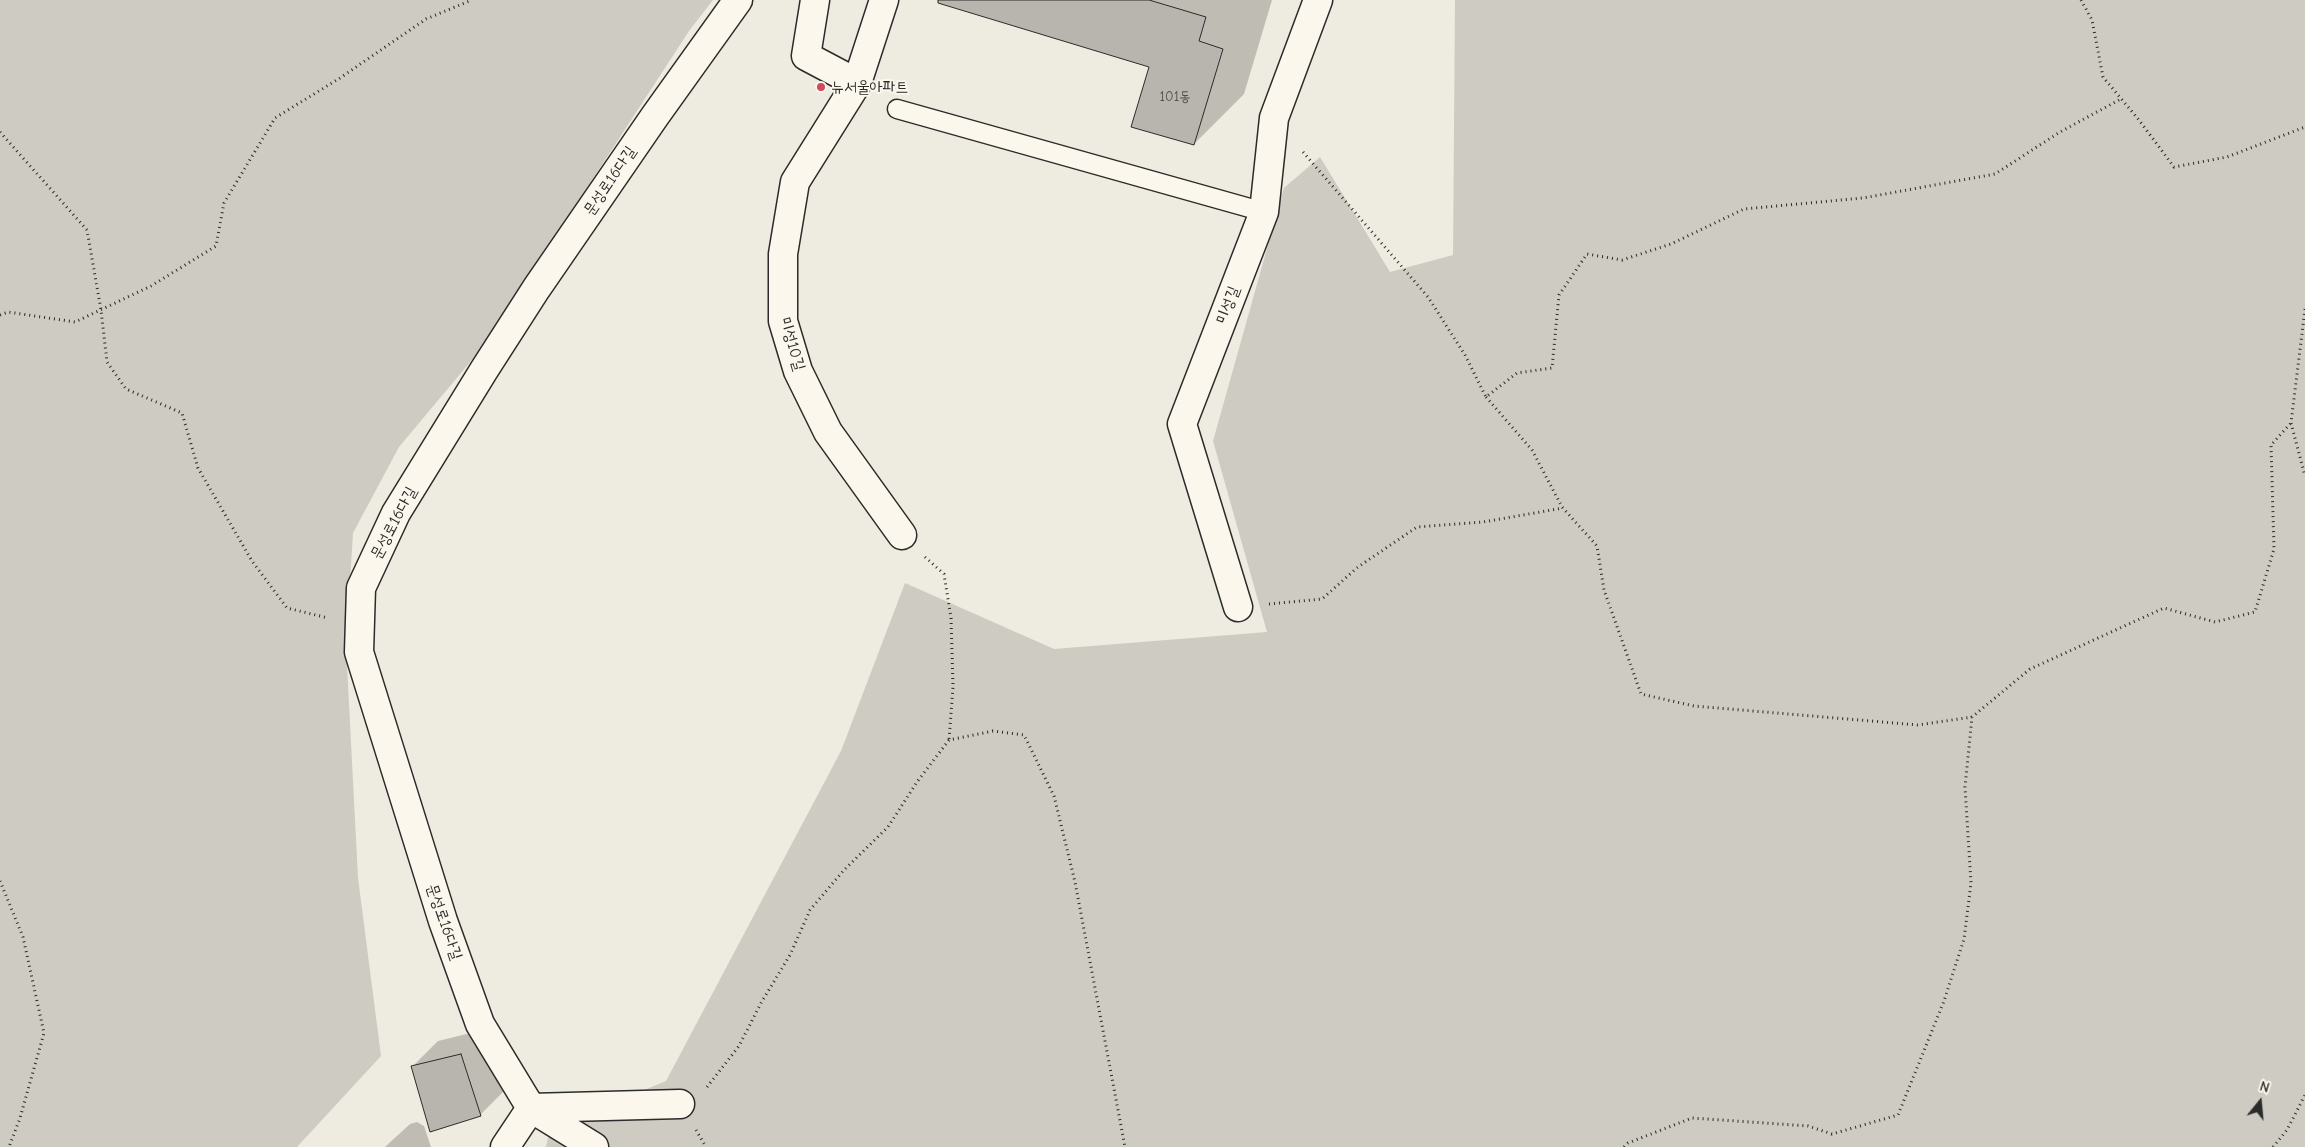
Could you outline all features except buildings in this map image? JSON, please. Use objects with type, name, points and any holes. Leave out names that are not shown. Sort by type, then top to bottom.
[{"type":"street","name":"문성로16다길","points":[[594,1147],[531,1108],[480,1024],[443,921],[359,652],[361,588],[396,513],[484,370],[536,289],[655,116],[738,0]]},
{"type":"street","points":[[815,0],[806,56],[857,82]]},
{"type":"street","name":"미성10길","points":[[884,0],[857,82],[795,182],[783,254],[783,321],[798,371],[828,432],[902,535]]},
{"type":"street","name":"미성길","points":[[1238,608],[1182,424],[1264,212],[1274,118],[1318,0]]},
{"type":"street","points":[[505,1147],[531,1108],[680,1104]]},
{"type":"lane","points":[[897,109],[1264,212]]},
{"type":"path","points":[[0,315],[8,312],[75,322],[151,286],[216,246],[224,203],[275,118],[340,78],[426,19],[472,0]]},
{"type":"path","points":[[2081,0],[2092,20],[2103,77],[2174,167],[2227,157],[2305,127]]},
{"type":"path","points":[[1486,397],[1517,373],[1552,368],[1559,295],[1587,254],[1622,260],[1671,244],[1744,209],[1862,198],[1995,174],[2060,132],[2121,99]]},
{"type":"path","points":[[1274,118],[1428,297],[1465,355],[1486,397],[1532,450],[1562,507],[1597,546],[1604,590],[1640,694],[1694,706],[1918,724],[1972,717],[2030,669],[2164,608],[2215,622],[2255,612],[2274,549],[2271,445],[2291,423]]},
{"type":"path","points":[[0,132],[87,230],[101,310],[107,362],[126,389],[182,413],[198,468],[252,562],[287,608],[333,619]]},
{"type":"path","points":[[2305,309],[2291,423],[2305,476]]},
{"type":"path","points":[[1238,608],[1322,599],[1358,567],[1418,527],[1482,522],[1562,507]]},
{"type":"path","points":[[680,1104],[698,1098],[739,1046],[761,1003],[790,955],[810,910],[844,870],[888,827],[917,782],[948,740],[953,687],[951,618],[944,574],[902,535]]},
{"type":"path","points":[[1624,1147],[1628,1143],[1692,1118],[1808,1126],[1832,1134],[1898,1115],[1944,1001],[1964,939],[1971,883],[1965,787],[1972,717]]},
{"type":"path","points":[[948,740],[993,731],[1024,736],[1054,796],[1075,882],[1125,1147]]},
{"type":"path","points":[[0,881],[23,937],[44,1033],[20,1118],[9,1147]]},
{"type":"path","points":[[2273,1147],[2288,1130],[2305,1095]]},
{"type":"shaded area","points":[[0,0],[713,0],[689,31],[486,343],[399,447],[353,533],[346,646],[358,878],[381,1056],[297,1147],[0,1147]]},
{"type":"shaded area","points":[[1455,0],[2305,0],[2305,1147],[546,1147],[550,1129],[666,1081],[841,751],[905,583],[1054,649],[1267,632],[1213,441],[1284,188],[1320,157],[1390,272],[1453,255]]},
{"type":"place","name":"뉴서울아파트","points":[[821,87]]}]
